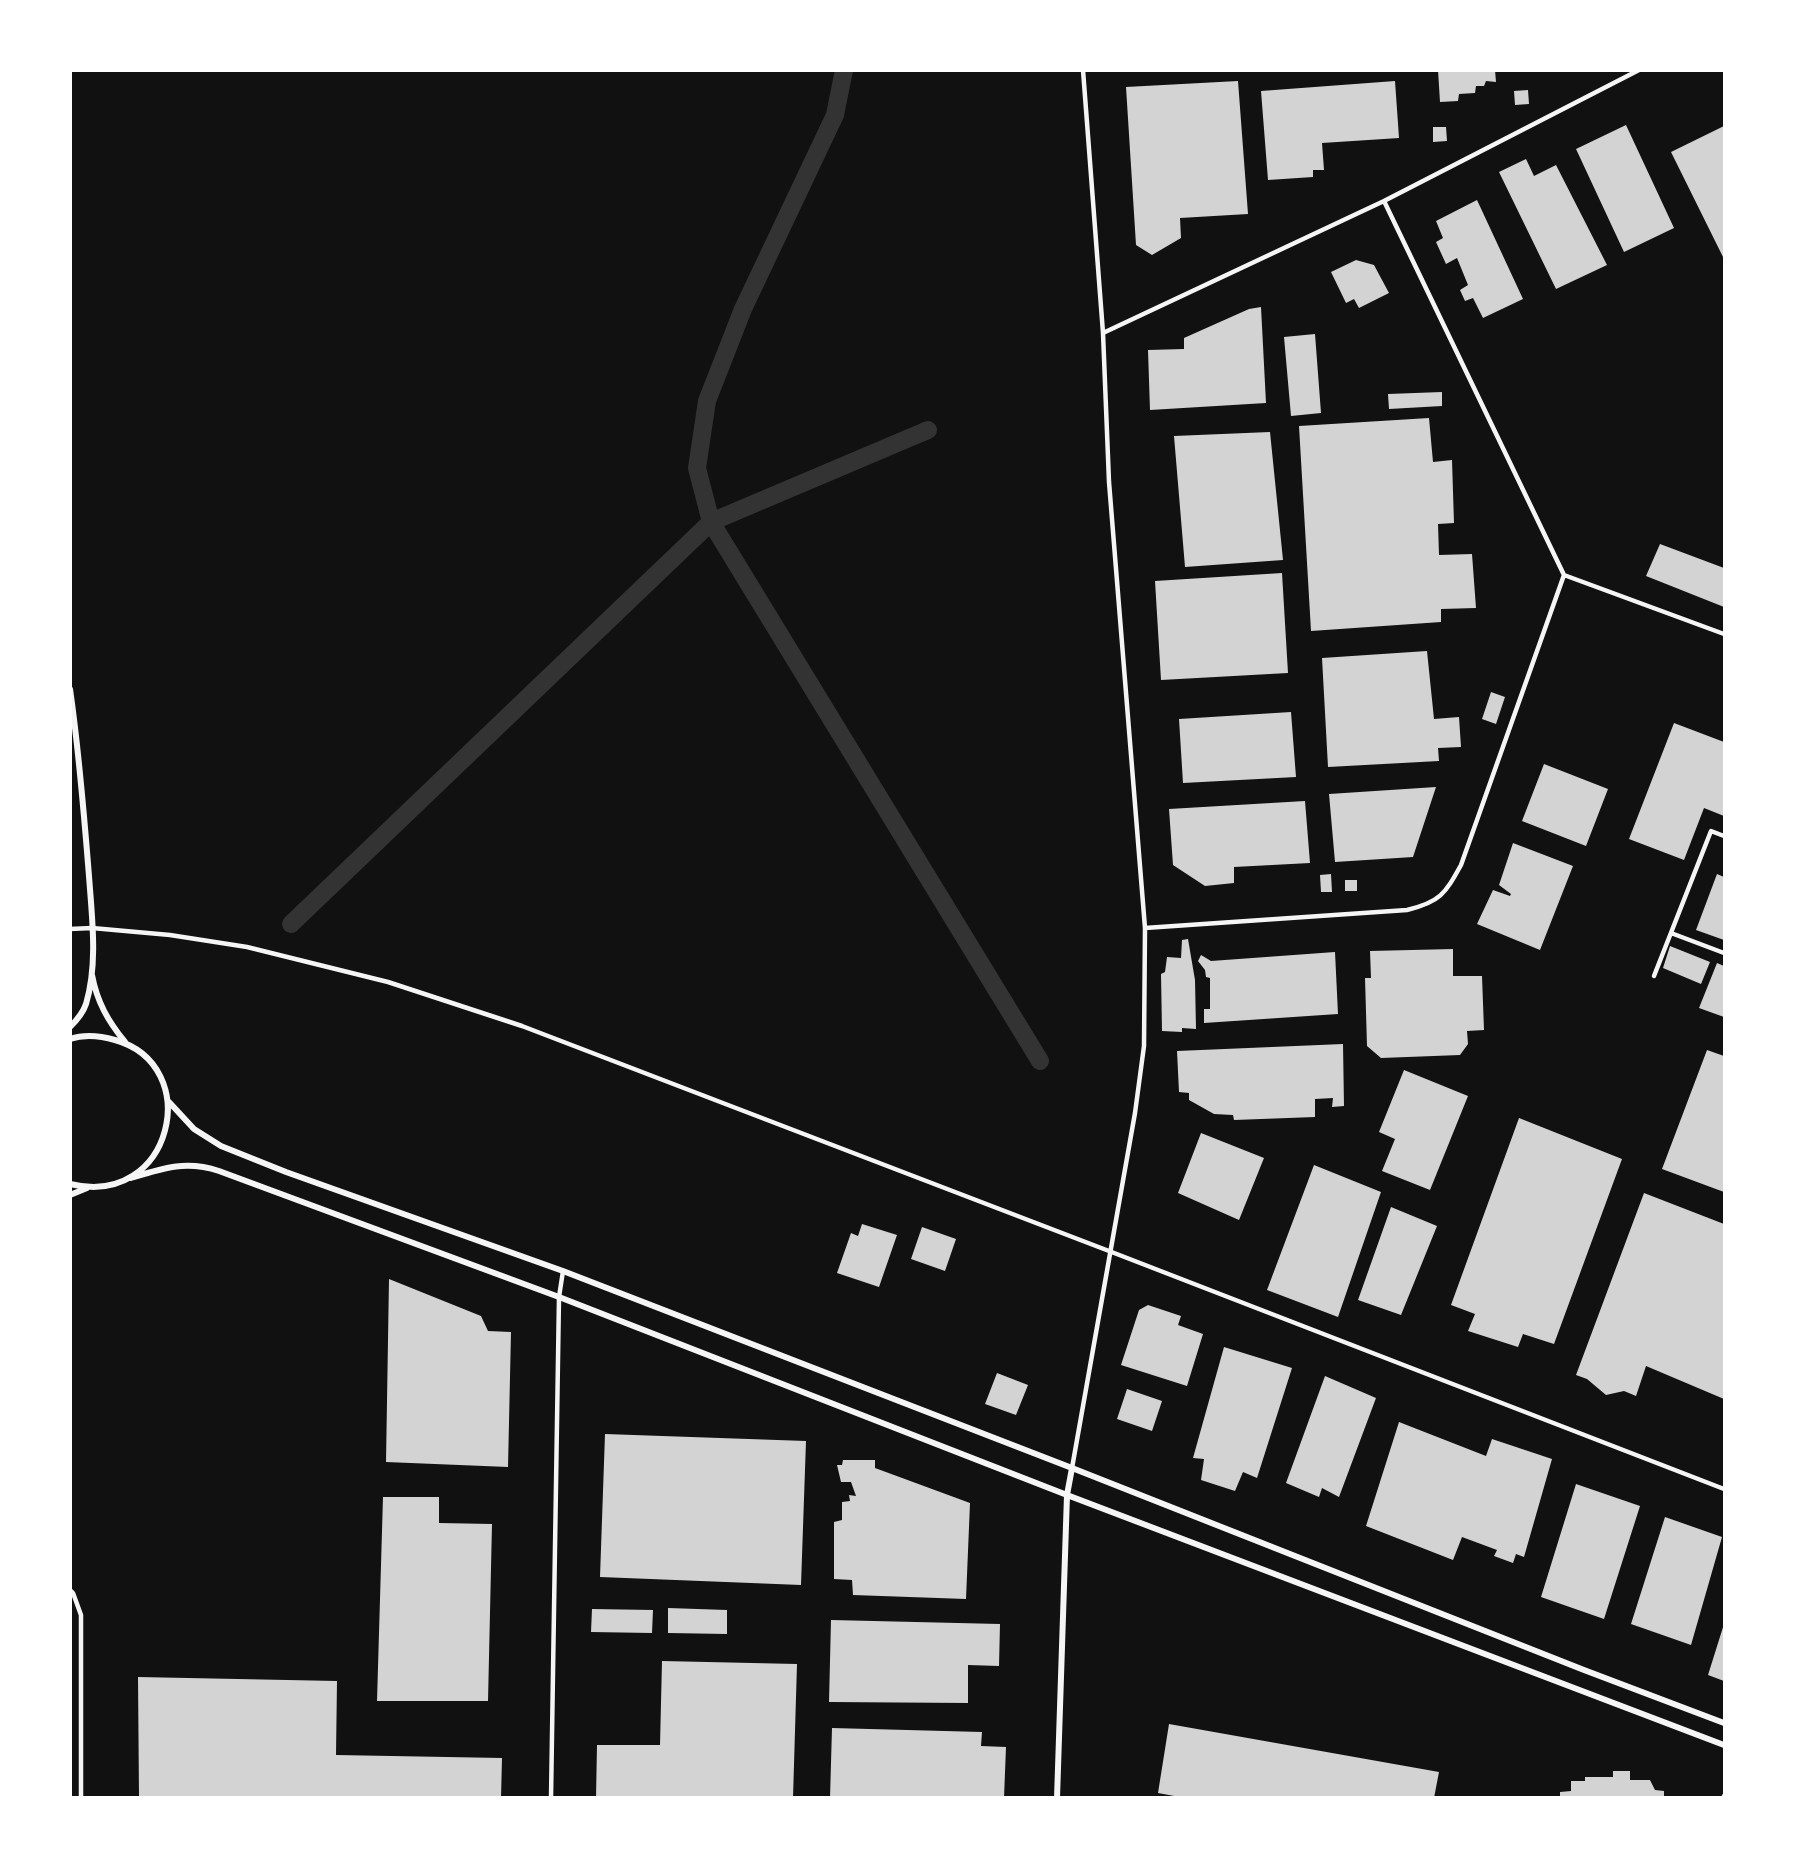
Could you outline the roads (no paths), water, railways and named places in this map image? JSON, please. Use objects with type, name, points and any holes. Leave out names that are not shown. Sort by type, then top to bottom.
[{"type":"street","points":[[70,689],[81,766],[92,928],[92,972],[96,995],[102,1010],[125,1042],[146,1057],[161,1077],[169,1102],[166,1132],[153,1158],[131,1178]]},
{"type":"street","points":[[70,1027],[79,1017],[85,1005],[92,972]]},
{"type":"street","points":[[70,1039],[101,1036],[125,1042]]},
{"type":"street","points":[[169,1102],[194,1129],[221,1146],[285,1172],[563,1271],[1725,1723]]},
{"type":"street","points":[[70,1195],[87,1188],[110,1186],[160,1169],[184,1165],[202,1166],[559,1297],[1067,1495],[1725,1744]]},
{"type":"street","points":[[70,1184],[87,1188]]},
{"type":"street","points":[[1057,1797],[1067,1495],[1072,1468]]},
{"type":"lane","points":[[1072,1468],[1135,1113],[1144,1046],[1145,928],[1109,482],[1103,333],[1083,70]]},
{"type":"lane","points":[[1103,333],[1384,201],[1639,70]]},
{"type":"lane","points":[[1384,201],[1564,575],[1725,634]]},
{"type":"lane","points":[[1145,928],[1407,910],[1428,905],[1439,898],[1461,865],[1564,575]]},
{"type":"lane","points":[[1654,976],[1711,831],[1725,836]]},
{"type":"lane","points":[[70,929],[92,928],[170,935],[247,947],[388,982],[522,1026],[1725,1489]]},
{"type":"lane","points":[[1671,933],[1725,953]]},
{"type":"lane","points":[[551,1797],[559,1297],[563,1271]]},
{"type":"lane","points":[[70,1590],[74,1593],[81,1615],[81,1797]]},
{"type":"waterway","points":[[844,70],[835,115],[743,309],[707,401],[697,468],[711,522],[1040,1061]]},
{"type":"waterway","points":[[291,924],[711,522],[928,430]]}]
